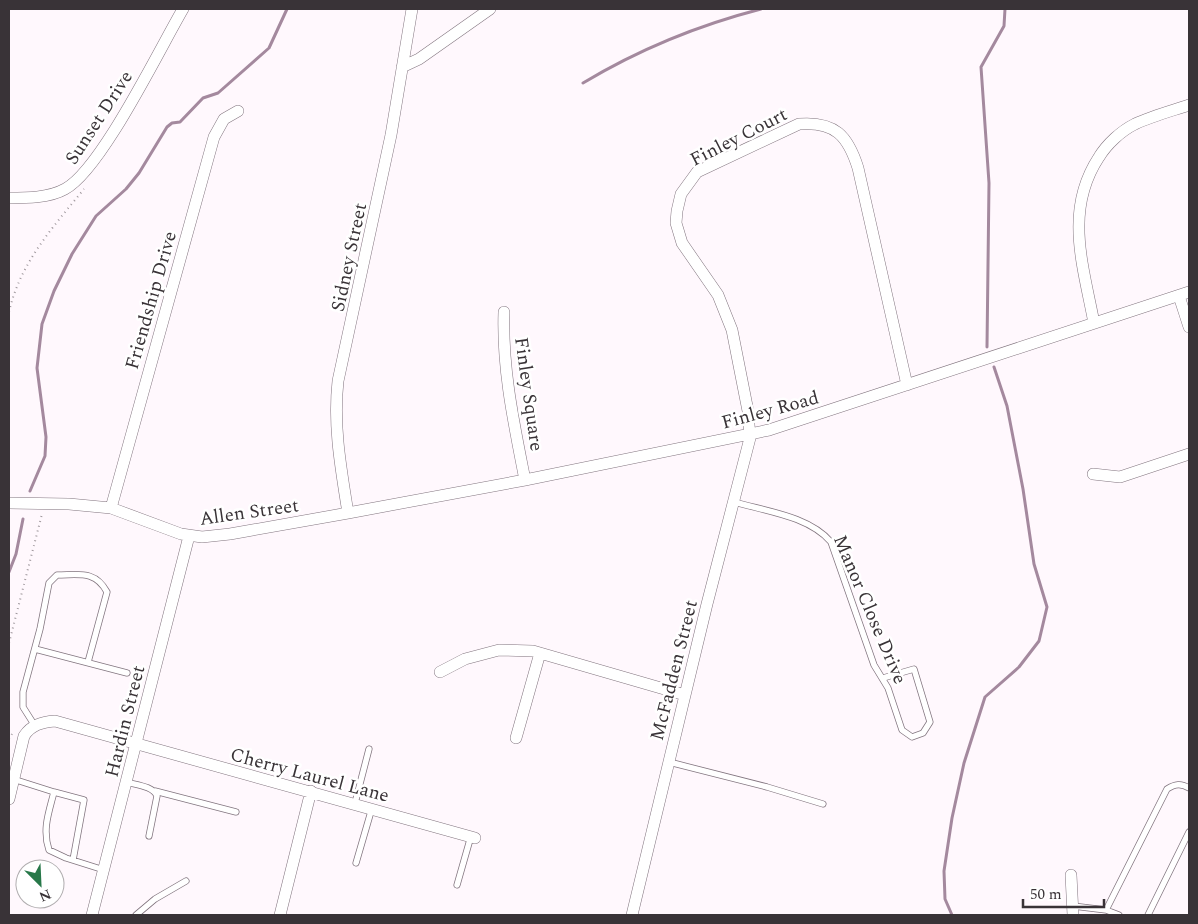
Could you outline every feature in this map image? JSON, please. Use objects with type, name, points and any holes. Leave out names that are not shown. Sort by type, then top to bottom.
[{"type":"street","name":"Sunset Drive","points":[[9,198],[30,198],[64,190],[77,180],[98,154],[183,9]]},
{"type":"street","name":"Sidney Street","points":[[348,513],[338,448],[337,390],[374,219],[412,9]]},
{"type":"street","points":[[402,67],[419,59],[490,9]]},
{"type":"street","points":[[1094,323],[1078,229],[1079,204],[1089,173],[1103,150],[1134,125],[1189,106]]},
{"type":"street","name":"Friendship Drive","points":[[110,508],[214,137],[224,119],[238,112]]},
{"type":"street","name":"Finley Court","points":[[750,434],[748,411],[732,330],[718,295],[682,243],[676,223],[677,211],[681,194],[697,172],[799,124],[812,123],[827,127],[836,131],[850,145],[858,168],[908,385]]},
{"type":"street","points":[[1184,294],[1189,327]]},
{"type":"street","name":"Finley Road","points":[[348,513],[525,480],[750,434],[814,416],[1184,294]]},
{"type":"street","name":"Finley Square","points":[[504,312],[504,358],[507,384],[525,480]]},
{"type":"street","name":"McFadden Street","points":[[632,915],[750,434]]},
{"type":"street","points":[[1093,474],[1120,477],[1189,454]]},
{"type":"street","name":"Allen Street","points":[[9,503],[76,504],[110,508],[189,536],[217,536],[348,513]]},
{"type":"street","name":"Hardin Street","points":[[92,915],[189,536]]},
{"type":"street","points":[[440,672],[465,659],[499,650],[540,653],[685,695]]},
{"type":"street","points":[[516,738],[540,653]]},
{"type":"street","name":"Cherry Laurel Lane","points":[[35,726],[44,722],[55,721],[136,745],[310,790],[473,837]]},
{"type":"street","points":[[9,799],[24,736],[28,730],[35,726]]},
{"type":"street","points":[[280,915],[310,790]]},
{"type":"street","points":[[1072,875],[1073,910]]},
{"type":"lane","name":"Manor Close Drive","points":[[734,502],[809,525],[824,534],[831,542],[874,665],[888,688],[902,730],[912,737],[918,736],[928,729],[930,722],[914,669],[882,678]]},
{"type":"lane","points":[[35,726],[24,706],[23,692],[35,649],[49,583],[57,575],[88,575],[100,580],[107,592],[88,662]]},
{"type":"lane","points":[[35,649],[127,673]]},
{"type":"lane","points":[[356,804],[369,749]]},
{"type":"lane","points":[[669,762],[767,787],[823,804]]},
{"type":"lane","points":[[13,779],[84,800],[73,860]]},
{"type":"lane","points":[[126,782],[236,812]]},
{"type":"lane","points":[[1106,910],[1167,789],[1174,785],[1182,784],[1189,788]]},
{"type":"lane","points":[[149,836],[158,801],[156,791]]},
{"type":"lane","points":[[54,792],[47,818],[45,838],[49,850],[104,870]]},
{"type":"lane","points":[[356,863],[372,808]]},
{"type":"lane","points":[[1148,915],[1189,832]]},
{"type":"lane","points":[[456,885],[473,837]]},
{"type":"lane","points":[[136,915],[155,899],[186,881]]},
{"type":"lane","points":[[1073,910],[1106,910],[1118,915]]},
{"type":"path","points":[[9,643],[43,513],[33,513]]},
{"type":"waterway","points":[[30,491],[45,456],[46,437],[37,368],[42,324],[54,291],[72,254],[96,216],[126,189],[139,173],[167,127],[172,123],[180,122],[203,98],[218,93],[269,48],[287,9]]},
{"type":"waterway","points":[[583,83],[647,49],[692,31],[761,9]]},
{"type":"waterway","points":[[987,347],[989,183],[981,67],[1004,26],[1005,9]]},
{"type":"waterway","points":[[952,915],[945,899],[944,871],[952,818],[964,763],[985,697],[1019,667],[1039,641],[1047,607],[1034,564],[1023,489],[1007,406],[994,367]]},
{"type":"waterway","points":[[9,572],[16,554],[23,519]]}]
